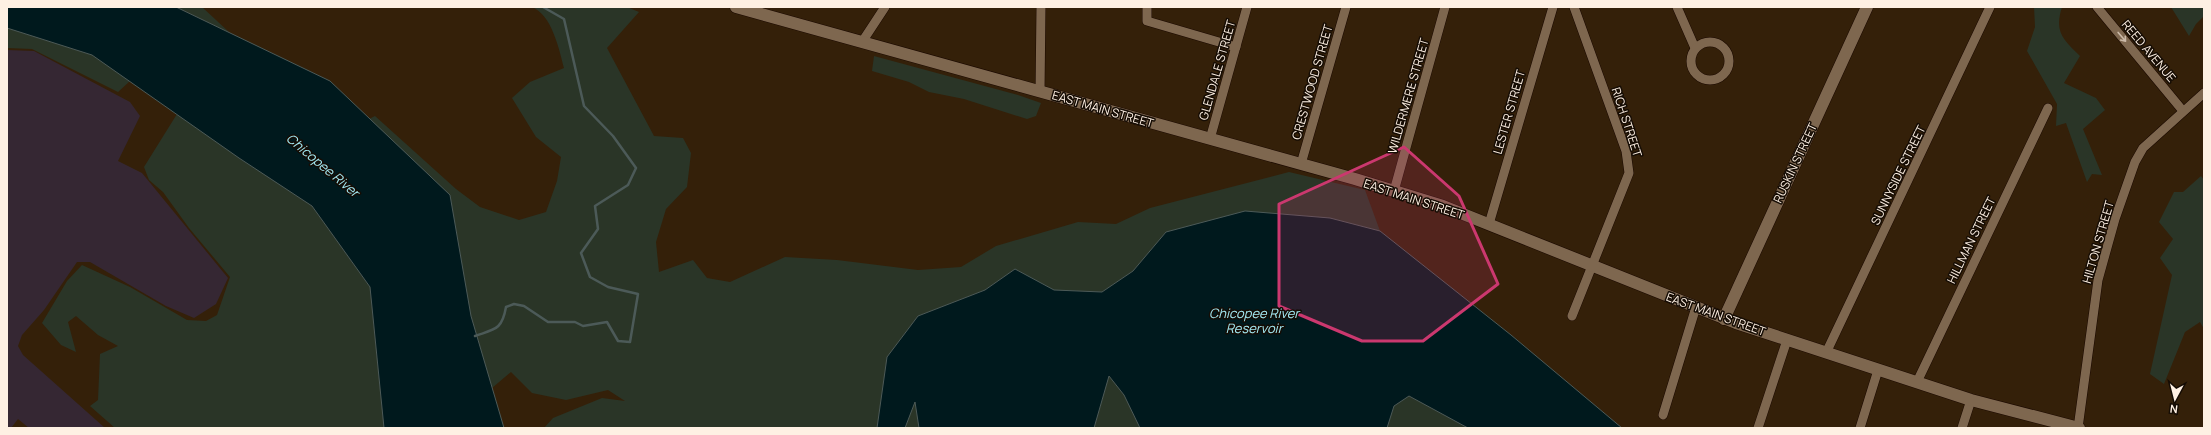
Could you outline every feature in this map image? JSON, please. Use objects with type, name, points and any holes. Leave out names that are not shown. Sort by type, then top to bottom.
[{"type":"main road","name":"EAST MAIN STREET","points":[[736,7],[768,11],[862,42],[1301,164],[1443,206],[1724,319],[1971,400],[2079,428]]},
{"type":"main road","name":"RUSKIN STREET","points":[[1724,319],[1867,7]]},
{"type":"street","points":[[862,42],[885,7]]},
{"type":"street","points":[[1040,92],[1041,7]]},
{"type":"street","points":[[1147,7],[1147,21],[1236,47]]},
{"type":"street","name":"GLENDALE STREET","points":[[1210,139],[1247,7]]},
{"type":"street","name":"CRESTWOOD STREET","points":[[1301,164],[1346,7]]},
{"type":"street","name":"WILDERMERE STREET","points":[[1394,191],[1445,7]]},
{"type":"street","name":"LESTER STREET","points":[[1489,224],[1553,7]]},
{"type":"street","name":"RICH STREET","points":[[1572,316],[1627,180],[1629,166],[1612,112],[1574,7]]},
{"type":"street","points":[[1677,7],[1695,48],[1691,64],[1697,74],[1708,79],[1716,78],[1723,74],[1729,60],[1723,47],[1709,42],[1695,48]]},
{"type":"street","name":"SUNNYSIDE STREET","points":[[1826,352],[1990,7]]},
{"type":"street","name":"REED AVENUE","points":[[2097,7],[2183,111]]},
{"type":"street","name":"HILTON STREET","points":[[2079,428],[2098,280],[2115,219],[2135,162],[2143,148],[2204,93]]},
{"type":"street","name":"HILLMAN STREET","points":[[1916,382],[2048,108]]},
{"type":"street","points":[[1663,415],[1696,308]]},
{"type":"street","points":[[1758,428],[1787,340]]},
{"type":"street","points":[[1860,428],[1878,370]]},
{"type":"street","points":[[1962,428],[1971,400]]},
{"type":"highlighted area","points":[[1404,147],[1459,196],[1498,284],[1423,341],[1362,341],[1279,306],[1279,204]]},
{"type":"shaded area","points":[[7,50],[34,51],[130,102],[140,116],[118,161],[142,173],[228,278],[216,304],[194,318],[166,306],[90,262],[77,262],[44,310],[22,335],[18,346],[23,355],[105,428],[29,428],[18,419],[11,428],[7,428]]},
{"type":"green space","points":[[176,7],[202,7],[230,33]]},
{"type":"green space","points":[[532,7],[627,7],[639,12],[607,48],[654,136],[683,138],[691,153],[687,187],[666,209],[656,242],[659,272],[693,260],[707,278],[730,282],[785,257],[837,260],[918,270],[961,267],[996,246],[1078,222],[1116,224],[1150,208],[1289,172],[1365,190],[1380,231],[1330,218],[1166,232],[1133,271],[1102,292],[1054,291],[1015,269],[985,290],[918,316],[887,357],[877,428],[544,428],[553,418],[602,398],[625,401],[608,390],[566,400],[532,393],[511,372],[492,388],[471,316],[369,119],[375,116],[456,189],[480,207],[519,220],[546,212],[557,181],[561,157],[536,137],[512,98],[530,82],[564,68],[557,42],[550,25],[539,11]]},
{"type":"green space","points":[[2034,7],[2062,7],[2059,23],[2060,29],[2065,40],[2080,56],[2064,83],[2096,98],[2105,110],[2083,129],[2102,175],[2092,174],[2087,182],[2066,123],[2056,126],[2057,104],[2027,51],[2035,27]]},
{"type":"green space","points":[[2171,7],[2204,7],[2204,16],[2196,24],[2189,36]]},
{"type":"green space","points":[[7,28],[92,55],[130,81],[118,92],[32,49],[7,48]]},
{"type":"green space","points":[[874,56],[1018,95],[1041,103],[1036,116],[1027,119],[964,99],[929,92],[909,82],[872,71]]},
{"type":"green space","points":[[177,114],[312,206],[370,287],[384,428],[115,428],[90,406],[98,400],[100,354],[118,346],[98,335],[76,316],[68,322],[76,352],[61,345],[42,323],[67,281],[82,265],[130,287],[187,320],[206,321],[217,315],[230,277],[189,228],[163,192],[149,180],[144,167]]},
{"type":"green space","points":[[2201,176],[2204,180],[2204,329],[2200,322],[2185,332],[2164,384],[2150,374],[2172,275],[2160,258],[2173,239],[2159,222],[2174,192],[2183,192]]},
{"type":"green space","points":[[1109,376],[1124,395],[1140,428],[1094,428]]},
{"type":"green space","points":[[1409,396],[1468,428],[1387,428],[1394,406]]},
{"type":"green space","points":[[915,401],[919,428],[905,428]]},
{"type":"water","name":"Chicopee River","points":[[7,7],[176,7],[330,81],[450,195],[471,316],[504,428],[384,428],[370,287],[312,206],[239,158],[92,55],[7,28]]},
{"type":"water","name":"Chicopee River Reservoir","points":[[1245,211],[1330,218],[1380,231],[1511,335],[1622,428],[1468,428],[1409,396],[1394,406],[1387,428],[1140,428],[1124,395],[1109,376],[1094,428],[919,428],[915,402],[905,428],[877,428],[887,357],[918,316],[985,290],[1015,269],[1054,290],[1102,292],[1133,271],[1166,232]]},
{"type":"waterway","points":[[475,336],[496,328],[502,320],[506,307],[514,304],[524,306],[548,322],[575,322],[583,326],[607,322],[618,341],[630,342],[638,294],[608,287],[590,277],[581,253],[598,229],[595,206],[628,185],[636,168],[613,136],[584,106],[564,19],[543,7]]}]
